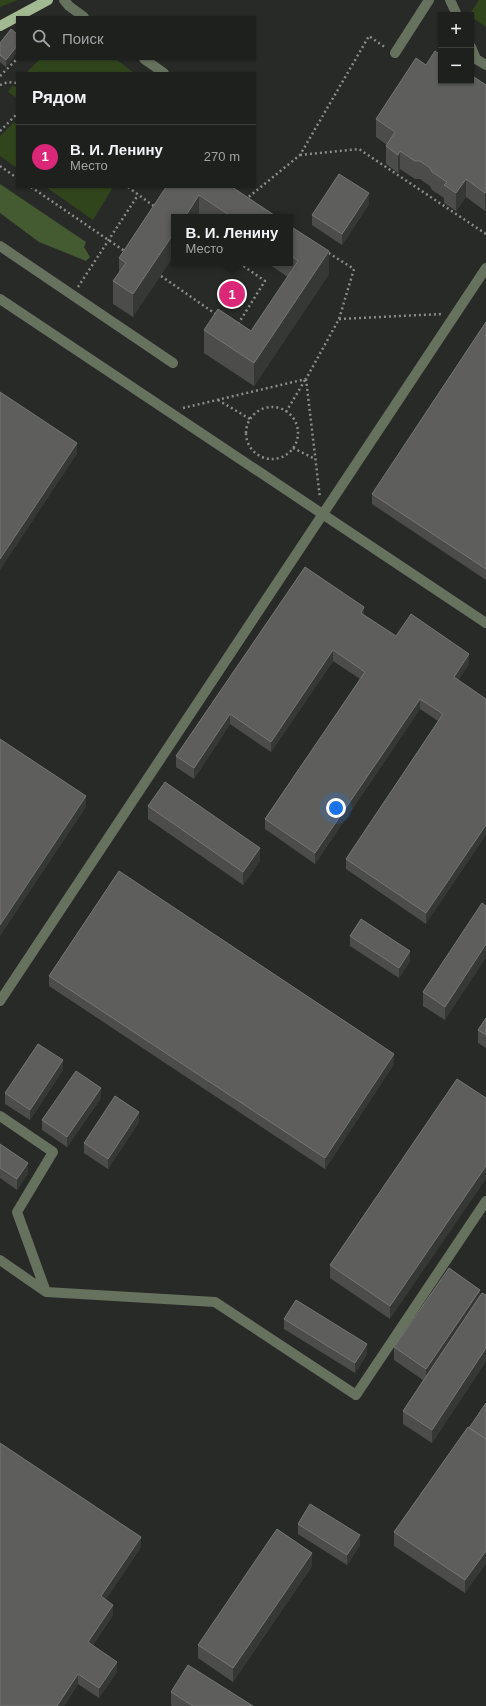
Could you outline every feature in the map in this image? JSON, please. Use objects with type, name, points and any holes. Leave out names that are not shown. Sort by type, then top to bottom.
[{"type":"main road","points":[[18,16],[48,0]]},
{"type":"main road","points":[[0,17],[16,16]]},
{"type":"main road","points":[[0,26],[16,17]]},
{"type":"lane","points":[[64,0],[69,6],[83,16]]},
{"type":"lane","points":[[395,53],[429,0]]},
{"type":"lane","points":[[450,0],[456,12]]},
{"type":"lane","points":[[471,48],[476,59],[486,65]]},
{"type":"lane","points":[[145,60],[163,72]]},
{"type":"lane","points":[[0,246],[173,363]]},
{"type":"lane","points":[[0,1001],[486,268]]},
{"type":"lane","points":[[0,299],[486,623]]},
{"type":"lane","points":[[0,1116],[53,1152],[17,1212],[46,1292]]},
{"type":"lane","points":[[0,1260],[46,1292],[215,1302],[356,1395],[486,1201]]},
{"type":"path","points":[[240,203],[300,155],[369,36],[395,53]]},
{"type":"path","points":[[0,76],[16,60]]},
{"type":"path","points":[[0,85],[8,82],[16,83]]},
{"type":"path","points":[[0,131],[16,115]]},
{"type":"path","points":[[300,155],[359,149],[486,234]]},
{"type":"path","points":[[0,166],[16,177]]},
{"type":"path","points":[[32,188],[128,253]]},
{"type":"path","points":[[129,188],[159,209]]},
{"type":"path","points":[[72,295],[138,195]]},
{"type":"path","points":[[245,200],[250,203]]},
{"type":"path","points":[[286,412],[339,319],[354,269],[322,249]]},
{"type":"path","points":[[236,328],[265,281],[243,266]]},
{"type":"path","points":[[161,276],[223,319]]},
{"type":"path","points":[[339,319],[456,313]]},
{"type":"path","points":[[169,412],[306,379]]},
{"type":"path","points":[[306,379],[322,514]]},
{"type":"path","points":[[218,400],[250,419]]},
{"type":"path","points":[[263,409],[279,409],[286,412],[292,418],[298,432],[293,448],[283,456],[277,458],[271,459],[258,455],[249,445],[247,439],[246,432],[250,419],[263,409]]},
{"type":"path","points":[[293,448],[315,459]]},
{"type":"green space","points":[[0,0],[18,0],[0,7]]},
{"type":"green space","points":[[479,0],[486,0],[486,27],[474,19],[474,12],[471,12]]},
{"type":"green space","points":[[39,60],[117,60],[133,72],[27,72]]},
{"type":"green space","points":[[12,86],[16,87],[16,97],[8,92]]},
{"type":"green space","points":[[14,122],[16,124],[16,167],[0,156],[0,136]]},
{"type":"green space","points":[[0,184],[86,242],[84,247],[90,257],[86,261],[39,242],[0,213]]},
{"type":"green space","points":[[47,188],[112,189],[93,220]]},
{"type":"building","points":[[11,29],[16,33],[16,47],[6,60],[0,55],[0,43]]},
{"type":"building","points":[[435,51],[438,53],[438,84],[474,84],[474,77],[486,85],[485,193],[466,179],[456,193],[444,185],[447,182],[432,172],[430,168],[420,161],[415,161],[400,151],[398,155],[386,146],[395,132],[376,119],[416,58],[426,65]]},
{"type":"building","points":[[339,174],[369,193],[342,234],[312,215]]},
{"type":"building","points":[[165,188],[234,188],[272,214],[228,214],[199,195],[187,214],[171,214],[171,237],[133,294],[113,281],[126,263],[119,258]]},
{"type":"building","points":[[293,228],[329,251],[254,363],[204,330],[218,309],[251,331],[298,261],[293,257]]},
{"type":"building","points":[[486,322],[486,569],[372,494]]},
{"type":"building","points":[[0,392],[77,443],[0,559]]},
{"type":"building","points":[[305,567],[364,607],[361,613],[396,636],[411,614],[469,654],[454,677],[486,699],[486,825],[426,913],[346,859],[443,714],[420,699],[315,853],[265,819],[365,672],[333,650],[271,742],[230,714],[194,768],[176,756]]},
{"type":"building","points":[[0,739],[86,796],[0,925]]},
{"type":"building","points":[[165,782],[260,848],[243,872],[148,806]]},
{"type":"building","points":[[119,871],[394,1054],[325,1158],[49,976]]},
{"type":"building","points":[[482,903],[486,906],[486,944],[445,1007],[423,992]]},
{"type":"building","points":[[361,919],[410,951],[399,968],[350,936]]},
{"type":"building","points":[[486,1018],[486,1035],[478,1030]]},
{"type":"building","points":[[38,1044],[63,1060],[30,1110],[5,1093]]},
{"type":"building","points":[[76,1071],[101,1088],[67,1137],[42,1120]]},
{"type":"building","points":[[457,1079],[486,1098],[486,1166],[390,1306],[330,1265]]},
{"type":"building","points":[[115,1096],[139,1112],[108,1159],[84,1143]]},
{"type":"building","points":[[0,1144],[28,1163],[17,1179],[0,1168]]},
{"type":"building","points":[[449,1268],[480,1290],[426,1369],[394,1347]]},
{"type":"building","points":[[482,1293],[486,1295],[486,1348],[432,1430],[403,1411]]},
{"type":"building","points":[[296,1300],[367,1344],[355,1363],[284,1319]]},
{"type":"building","points":[[486,1403],[486,1439],[469,1428]]},
{"type":"building","points":[[468,1427],[486,1439],[486,1551],[465,1580],[394,1532]]},
{"type":"building","points":[[0,1443],[141,1537],[101,1596],[113,1605],[88,1642],[117,1662],[99,1688],[78,1674],[57,1706],[0,1706]]},
{"type":"building","points":[[310,1504],[360,1535],[347,1555],[298,1524]]},
{"type":"building","points":[[277,1529],[312,1553],[233,1668],[198,1645]]},
{"type":"building","points":[[188,1665],[253,1706],[193,1706],[171,1692]]},
{"type":"place","name":"В. И. Ленину","points":[[232,294]]}]
